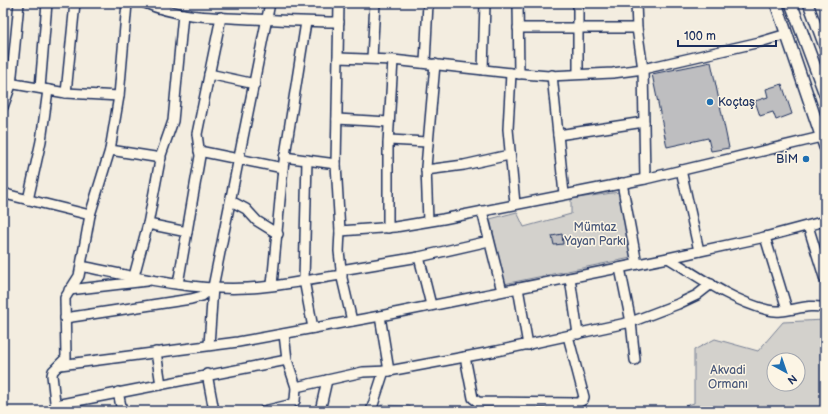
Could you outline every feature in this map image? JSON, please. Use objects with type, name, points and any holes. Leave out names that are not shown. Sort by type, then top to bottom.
[{"type":"main road","points":[[776,3],[823,142]]},
{"type":"main road","points":[[791,3],[825,94]]},
{"type":"street","points":[[3,107],[19,3]]},
{"type":"street","points":[[28,200],[41,141],[47,3]]},
{"type":"street","points":[[66,93],[75,3]]},
{"type":"street","points":[[127,3],[119,96],[110,150],[90,215],[79,276],[65,298],[66,358],[53,371],[52,375],[56,408],[118,392],[287,360]]},
{"type":"street","points":[[145,3],[155,8],[183,14],[306,22],[339,22]]},
{"type":"street","points":[[209,346],[213,288],[240,160],[270,3]]},
{"type":"street","points":[[339,3],[336,164],[340,231],[339,251],[352,321]]},
{"type":"street","points":[[372,58],[375,3]]},
{"type":"street","points":[[425,63],[428,3]]},
{"type":"street","points":[[483,70],[485,3]]},
{"type":"street","points":[[515,204],[509,155],[508,100],[515,74],[518,3]]},
{"type":"street","points":[[578,3],[578,74]]},
{"type":"street","points":[[636,3],[637,28],[643,69],[645,179]]},
{"type":"street","points":[[808,3],[821,25],[825,49]]},
{"type":"street","points":[[134,276],[148,224],[161,158],[173,121],[183,14]]},
{"type":"street","points":[[178,284],[200,156],[197,134],[221,17]]},
{"type":"street","points":[[272,286],[284,157],[306,22]]},
{"type":"street","points":[[518,28],[637,28]]},
{"type":"street","points":[[338,58],[372,58],[515,74],[552,75],[629,72],[760,42],[786,34]]},
{"type":"street","points":[[388,228],[389,122],[393,60]]},
{"type":"street","points":[[428,221],[426,170],[427,142],[435,64]]},
{"type":"street","points":[[210,74],[255,84]]},
{"type":"street","points":[[552,75],[564,194]]},
{"type":"street","points":[[6,88],[44,89],[66,93],[119,96]]},
{"type":"street","points":[[337,119],[389,122]]},
{"type":"street","points":[[558,135],[644,122]]},
{"type":"street","points":[[389,140],[427,142]]},
{"type":"street","points":[[340,231],[388,228],[428,221],[645,179],[681,170],[823,142]]},
{"type":"street","points":[[110,150],[161,158]]},
{"type":"street","points":[[199,151],[283,168]]},
{"type":"street","points":[[426,170],[464,165],[509,155]]},
{"type":"street","points":[[284,157],[336,164]]},
{"type":"street","points":[[307,160],[304,280],[313,328]]},
{"type":"street","points":[[681,170],[699,251]]},
{"type":"street","points":[[622,183],[636,264]]},
{"type":"street","points":[[3,192],[28,200],[90,215]]},
{"type":"street","points":[[231,201],[246,208],[257,221],[278,234]]},
{"type":"street","points":[[482,211],[502,291]]},
{"type":"street","points":[[60,365],[209,346],[380,316],[668,258],[766,237],[825,221]]},
{"type":"street","points":[[148,224],[187,232]]},
{"type":"street","points":[[808,226],[825,280]]},
{"type":"street","points":[[766,237],[787,309]]},
{"type":"street","points":[[81,266],[178,284],[213,288],[249,288],[272,286],[304,280],[419,257],[489,241]]},
{"type":"street","points":[[419,257],[431,305]]},
{"type":"street","points":[[668,258],[711,284],[749,303],[769,310],[787,309],[807,305],[825,308]]},
{"type":"street","points":[[620,268],[635,360]]},
{"type":"street","points":[[465,357],[474,398],[478,402],[578,403],[582,400],[584,397],[573,335],[570,278]]},
{"type":"street","points":[[69,290],[156,280]]},
{"type":"street","points":[[296,387],[364,372],[387,371],[528,345],[630,322],[678,304],[697,295],[711,284]]},
{"type":"street","points":[[65,318],[191,299],[202,296],[213,288]]},
{"type":"street","points":[[518,288],[528,345]]},
{"type":"street","points":[[371,411],[387,371],[380,316]]},
{"type":"street","points":[[264,411],[290,405],[295,401],[296,387],[287,360],[284,334]]},
{"type":"street","points":[[156,352],[161,385]]},
{"type":"street","points":[[207,374],[214,411]]},
{"type":"street","points":[[320,411],[326,380]]},
{"type":"street","points":[[118,392],[122,411]]},
{"type":"green space","name":"Mümtaz Yayan Parkı","points":[[619,192],[631,258],[504,284],[490,219],[517,212],[524,227],[571,214],[571,199]]},
{"type":"green space","name":"Akvadi Ormanı","points":[[825,320],[825,411],[670,411],[694,403],[694,350],[715,339],[758,351],[783,322]]},
{"type":"green space","points":[[381,405],[409,406],[416,411],[380,411]]},
{"type":"building","points":[[711,62],[729,148],[711,151],[708,138],[667,147],[652,74]]},
{"type":"building","points":[[782,84],[792,114],[776,120],[773,112],[760,116],[755,101],[768,97],[766,89]]},
{"type":"building","points":[[562,234],[563,244],[554,245],[552,236]]},
{"type":"place","name":"Koçtaş","points":[[710,102]]},
{"type":"place","name":"BİM","points":[[806,159]]}]
